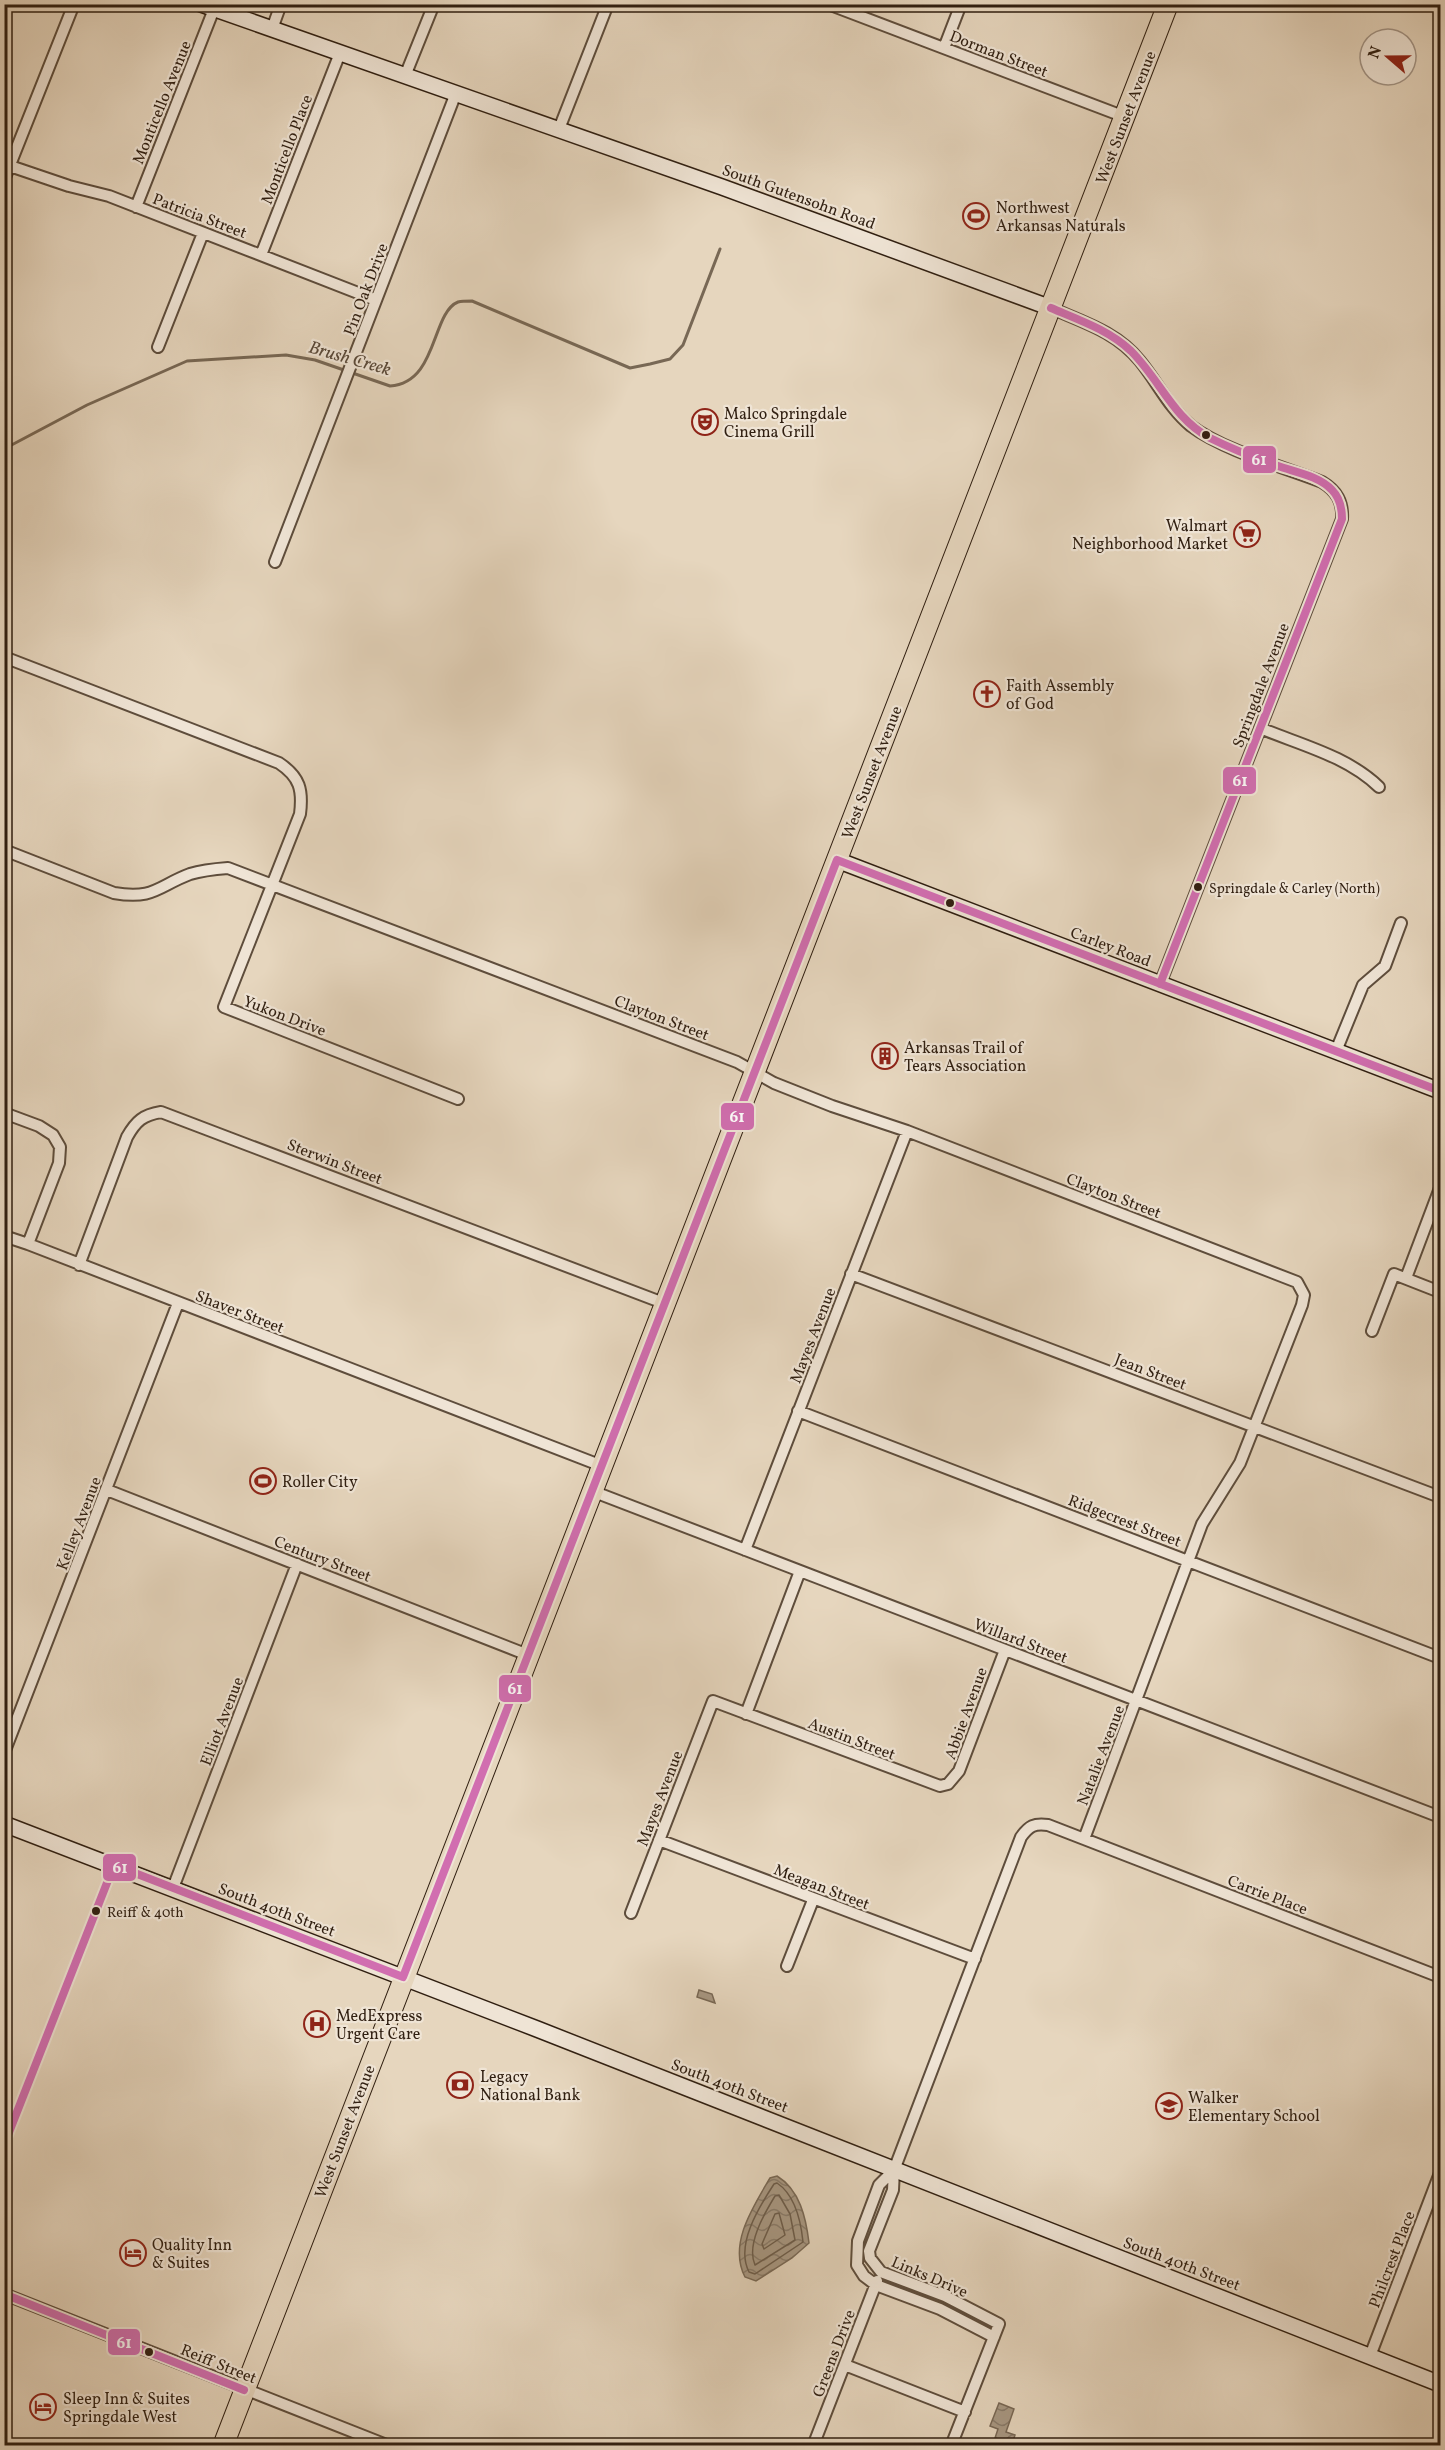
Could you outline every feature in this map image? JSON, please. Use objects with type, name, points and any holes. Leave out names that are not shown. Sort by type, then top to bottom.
[{"type":"highway","name":"West Sunset Avenue","points":[[223,2445],[1168,4]]},
{"type":"street","points":[[4,180],[74,4]]},
{"type":"street","points":[[272,29],[281,4]]},
{"type":"street","points":[[405,76],[434,4]]},
{"type":"street","points":[[559,129],[608,4]]},
{"type":"street","name":"Dorman Street","points":[[828,4],[1125,117]]},
{"type":"street","points":[[944,48],[961,4]]},
{"type":"street","name":"South Gutensohn Road","points":[[208,7],[559,129],[1051,308],[1115,337],[1141,362],[1178,413],[1203,434],[1322,482],[1332,488],[1338,497]]},
{"type":"street","name":"Monticello Avenue","points":[[136,207],[208,7]]},
{"type":"street","name":"Monticello Place","points":[[261,255],[340,53]]},
{"type":"street","name":"Pin Oak Drive","points":[[275,562],[456,93]]},
{"type":"street","name":"Patricia Street","points":[[10,166],[69,186],[109,196],[376,300]]},
{"type":"street","points":[[158,346],[203,233]]},
{"type":"street","name":"Springdale Avenue","points":[[1160,984],[1342,519],[1342,507],[1338,497]]},
{"type":"street","points":[[4,657],[279,763],[292,771],[300,783],[302,795],[300,814],[272,884]]},
{"type":"street","points":[[1260,728],[1348,763],[1362,771],[1379,787]]},
{"type":"street","name":"Clayton Street","points":[[4,850],[114,893],[130,896],[162,890],[189,875],[207,869],[228,868],[737,1062],[774,1083],[821,1102],[907,1131],[1290,1279],[1302,1287]]},
{"type":"street","name":"Carley Road","points":[[837,860],[1440,1091]]},
{"type":"street","name":"Yukon Drive","points":[[272,884],[224,1007],[458,1099]]},
{"type":"street","points":[[1336,1051],[1363,984],[1384,966],[1401,923]]},
{"type":"street","name":"Sterwin Street","points":[[79,1264],[127,1137],[135,1123],[147,1114],[161,1112],[666,1304]]},
{"type":"street","points":[[4,1113],[39,1126],[53,1135],[60,1147],[59,1163],[28,1244]]},
{"type":"street","name":"Mayes Avenue","points":[[745,1550],[907,1131]]},
{"type":"street","points":[[1406,1278],[1440,1188]]},
{"type":"street","name":"Shaver Street","points":[[4,1236],[602,1466]]},
{"type":"street","points":[[1372,1331],[1394,1274],[1440,1292]]},
{"type":"street","name":"Jean Street","points":[[851,1275],[1440,1497]]},
{"type":"street","name":"Natalie Avenue","points":[[1084,1839],[1202,1524],[1232,1479],[1255,1426],[1302,1305],[1302,1287]]},
{"type":"street","name":"Kelley Avenue","points":[[4,1753],[178,1303]]},
{"type":"street","name":"Ridgecrest Street","points":[[798,1411],[1440,1658]]},
{"type":"street","name":"Century Street","points":[[107,1490],[528,1655]]},
{"type":"street","name":"Willard Street","points":[[592,1491],[1440,1816]]},
{"type":"street","name":"Elliot Avenue","points":[[172,1888],[297,1564]]},
{"type":"street","points":[[746,1714],[800,1571]]},
{"type":"street","name":"Abbie Avenue","points":[[948,1784],[959,1772],[1005,1650]]},
{"type":"street","name":"Mayes Avenue","points":[[631,1913],[713,1701],[746,1714]]},
{"type":"street","name":"Austin Street","points":[[746,1714],[932,1785],[948,1784]]},
{"type":"street","name":"South 40th Street","points":[[4,1824],[403,1977],[1440,2384]]},
{"type":"street","points":[[894,2170],[1021,1837],[1026,1829],[1033,1825],[1048,1825],[1084,1839]]},
{"type":"street","name":"Carrie Place","points":[[1084,1839],[1440,1977]]},
{"type":"street","name":"Meagan Street","points":[[659,1840],[975,1959]]},
{"type":"street","points":[[788,1966],[813,1899]]},
{"type":"street","name":"Links Drive","points":[[894,2170],[893,2190],[870,2251],[874,2266],[881,2272],[945,2296],[999,2324],[994,2337],[940,2309],[876,2285],[860,2271],[855,2253],[879,2185],[894,2170]]},
{"type":"street","name":"Philcrest Place","points":[[1371,2356],[1440,2173]]},
{"type":"street","name":"Greens Drive","points":[[813,2445],[881,2272]]},
{"type":"street","name":"Reiff Street","points":[[4,2294],[389,2445]]},
{"type":"street","points":[[951,2445],[994,2337]]},
{"type":"street","points":[[845,2365],[964,2412]]},
{"type":"water","points":[[699,1990],[712,1994],[715,2003],[697,1997]]},
{"type":"water","points":[[777,2176],[791,2189],[800,2205],[809,2243],[792,2258],[756,2281],[745,2277],[740,2264],[741,2239],[750,2213],[770,2178]]},
{"type":"water","points":[[999,2403],[1014,2409],[1006,2432],[1015,2435],[1012,2444],[995,2438],[998,2429],[990,2426]]},
{"type":"waterway","name":"Brush Creek","points":[[4,449],[87,405],[187,361],[286,355],[315,360],[390,386],[406,382],[417,373],[425,361],[449,309],[461,301],[472,301],[630,368],[670,359],[683,345],[720,249]]},
{"type":"transit line","name":"61","points":[[1051,308],[1093,326],[1113,337],[1131,351],[1176,409],[1197,430],[1235,450],[1320,481],[1335,493],[1341,507],[1342,519],[1160,984]]},
{"type":"transit line","name":"61","points":[[4,2145],[114,1865],[403,1977],[837,860],[1440,1091]]},
{"type":"transit line","name":"61","points":[[4,2294],[244,2390]]},
{"type":"place","name":"Northwest Arkansas Naturals","points":[[976,216]]},
{"type":"place","name":"Malco Springdale Cinema Grill","points":[[705,422]]},
{"type":"place","name":"Walmart Neighborhood Market","points":[[1247,534]]},
{"type":"place","name":"Faith Assembly of God","points":[[987,694]]},
{"type":"place","name":"Springdale & Carley (North)","points":[[1198,887]]},
{"type":"place","name":"Arkansas Trail of Tears Association","points":[[885,1056]]},
{"type":"place","name":"Roller City","points":[[263,1481]]},
{"type":"place","name":"Reiff & 40th","points":[[96,1911]]},
{"type":"place","name":"MedExpress Urgent Care","points":[[317,2024]]},
{"type":"place","name":"Legacy National Bank","points":[[460,2085]]},
{"type":"place","name":"Walker Elementary School","points":[[1169,2106]]},
{"type":"place","name":"Quality Inn & Suites","points":[[133,2253]]},
{"type":"place","name":"Sleep Inn & Suites Springdale West","points":[[43,2407]]}]
